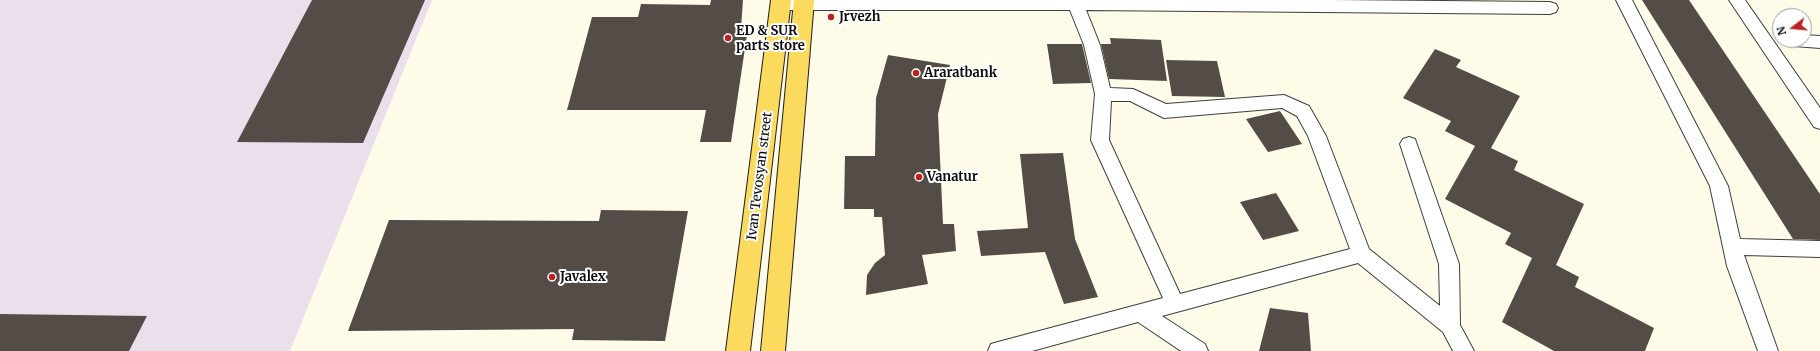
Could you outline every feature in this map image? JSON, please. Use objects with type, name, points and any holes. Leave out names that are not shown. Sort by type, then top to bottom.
[{"type":"main road","name":"Ivan Tevosyan street","points":[[738,351],[780,3]]},
{"type":"main road","name":"Ivan Tevosyan street","points":[[773,351],[804,3]]},
{"type":"lane","points":[[1624,0],[1719,186],[1737,266],[1768,351]]},
{"type":"lane","points":[[1737,0],[1820,122]]},
{"type":"lane","points":[[780,3],[1076,4],[1204,2],[1550,8]]},
{"type":"lane","points":[[1076,4],[1092,45],[1103,94],[1100,140],[1176,304]]},
{"type":"lane","points":[[1762,38],[1772,39]]},
{"type":"lane","points":[[1103,94],[1133,95],[1164,111],[1284,101],[1303,111],[1317,136],[1361,254],[1450,326],[1464,351]]},
{"type":"lane","points":[[1409,144],[1449,264],[1450,326]]},
{"type":"lane","points":[[1733,247],[1820,249]]},
{"type":"lane","points":[[998,351],[1361,254]]},
{"type":"lane","points":[[1141,313],[1198,351]]},
{"type":"shaded area","points":[[0,0],[432,0],[290,351],[0,351]]},
{"type":"building","points":[[312,0],[425,0],[363,143],[237,142]]},
{"type":"building","points":[[711,0],[743,0],[741,28],[748,28],[731,142],[700,142],[706,110],[567,110],[592,17],[638,17],[641,4],[710,5]]},
{"type":"building","points":[[1642,0],[1689,0],[1820,194],[1820,240],[1793,239]]},
{"type":"building","points":[[1110,38],[1161,40],[1167,81],[1109,79],[1101,44],[1111,44]]},
{"type":"building","points":[[1047,44],[1082,44],[1091,83],[1053,84]]},
{"type":"building","points":[[1435,49],[1461,60],[1456,67],[1520,96],[1491,148],[1518,161],[1514,170],[1584,204],[1556,265],[1579,277],[1575,287],[1654,328],[1645,351],[1554,351],[1502,322],[1532,258],[1505,244],[1511,233],[1445,199],[1475,146],[1445,131],[1451,121],[1403,98]]},
{"type":"building","points":[[888,55],[950,65],[938,114],[943,224],[954,224],[956,251],[922,255],[928,284],[866,295],[867,275],[875,263],[885,255],[882,217],[874,217],[874,209],[844,209],[845,156],[875,156],[876,98]]},
{"type":"building","points":[[1166,60],[1217,61],[1225,97],[1172,96]]},
{"type":"building","points":[[1280,111],[1302,144],[1268,152],[1246,119]]},
{"type":"building","points":[[1063,153],[1075,239],[1098,297],[1064,304],[1045,252],[981,256],[977,231],[1028,228],[1020,154]]},
{"type":"building","points":[[1276,193],[1299,231],[1263,240],[1240,202]]},
{"type":"building","points":[[601,210],[688,211],[665,341],[572,340],[574,329],[348,331],[389,220],[599,221]]},
{"type":"building","points":[[1270,308],[1308,313],[1311,351],[1259,351]]},
{"type":"building","points":[[0,314],[147,316],[129,351],[0,351]]},
{"type":"place","name":"Jrvezh","points":[[831,17]]},
{"type":"place","name":"ED & SUR parts store","points":[[728,38]]},
{"type":"place","name":"Araratbank","points":[[916,73]]},
{"type":"place","name":"Vanatur","points":[[919,177]]},
{"type":"place","name":"Javalex","points":[[552,277]]}]
